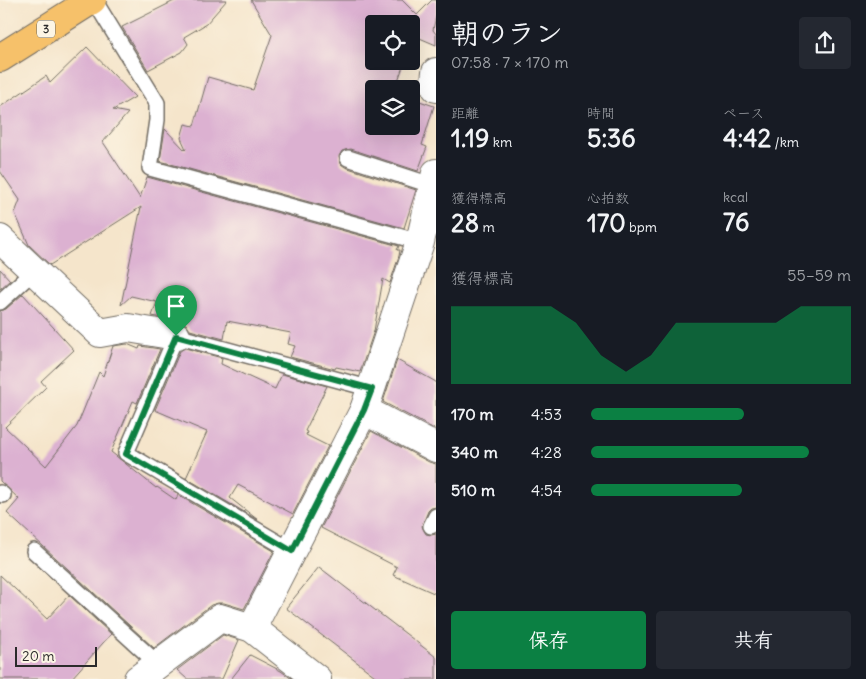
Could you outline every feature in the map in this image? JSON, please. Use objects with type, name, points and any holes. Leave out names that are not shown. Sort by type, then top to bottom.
[{"type":"main road","name":"3","points":[[0,58],[93,0]]},
{"type":"street","points":[[436,72],[436,88]]},
{"type":"street","points":[[252,628],[368,399],[434,195]]},
{"type":"street","points":[[0,239],[100,333],[128,328],[176,336]]},
{"type":"street","points":[[368,399],[436,448]]},
{"type":"street","points":[[148,672],[220,618],[252,628],[311,677]]},
{"type":"lane","points":[[93,0],[157,103],[157,120],[150,168],[420,242]]},
{"type":"lane","points":[[348,158],[434,195]]},
{"type":"lane","points":[[0,302],[34,271]]},
{"type":"lane","points":[[292,551],[126,454],[176,336],[368,399]]},
{"type":"lane","points":[[34,551],[148,672]]},
{"type":"building","points":[[176,0],[227,0],[206,24],[184,37],[188,44],[182,52],[148,70],[122,27]]},
{"type":"building","points":[[251,0],[402,0],[417,15],[365,15],[365,70],[402,70],[398,80],[365,80],[365,135],[420,135],[420,101],[434,106],[422,145],[427,147],[418,171],[351,149],[342,151],[339,156],[341,164],[345,167],[416,190],[404,228],[160,161],[165,129],[186,149],[181,138],[185,124],[194,126],[208,77],[253,90],[272,35]]},
{"type":"building","points":[[432,0],[436,0],[436,16],[433,30],[436,34],[436,45],[420,38],[420,15],[417,15]]},
{"type":"building","points":[[87,47],[135,97],[113,110],[128,113],[103,142],[140,198],[147,177],[399,246],[397,250],[400,250],[399,256],[390,283],[383,279],[374,331],[360,372],[336,367],[335,369],[290,357],[295,346],[288,344],[291,333],[227,321],[224,339],[190,330],[186,324],[179,321],[152,316],[157,302],[131,296],[121,305],[141,207],[50,265],[29,245],[15,213],[20,200],[0,171],[0,107],[46,76],[50,83]]},
{"type":"building","points":[[0,269],[10,280],[0,289]]},
{"type":"building","points":[[23,294],[74,350],[41,381],[46,387],[5,427],[46,466],[77,426],[99,372],[103,376],[113,346],[127,344],[139,349],[140,346],[160,349],[137,403],[133,401],[111,452],[156,488],[176,500],[178,495],[274,551],[244,609],[224,603],[211,605],[154,648],[7,513],[19,499],[0,481],[0,311],[6,309]]},
{"type":"building","points":[[185,348],[222,358],[221,364],[275,389],[282,374],[327,386],[305,431],[307,432],[306,435],[328,446],[293,514],[238,485],[230,498],[258,520],[186,478],[207,432],[155,410],[180,351]]},
{"type":"building","points":[[397,360],[436,382],[436,430],[383,402]]},
{"type":"building","points":[[371,431],[436,464],[436,507],[428,511],[422,526],[426,534],[436,534],[436,594],[393,575],[397,567],[321,528]]},
{"type":"building","points":[[319,567],[436,657],[436,679],[379,679],[286,608]]},
{"type":"building","points":[[0,575],[47,619],[69,595],[111,634],[71,679],[0,679]]},
{"type":"building","points":[[223,635],[239,640],[222,679],[187,679],[177,670]]},
{"type":"building","points":[[250,655],[281,671],[292,679],[231,679]]},
{"type":"route","points":[[176,336],[372,389],[364,410],[292,551],[126,454],[176,336]]}]
